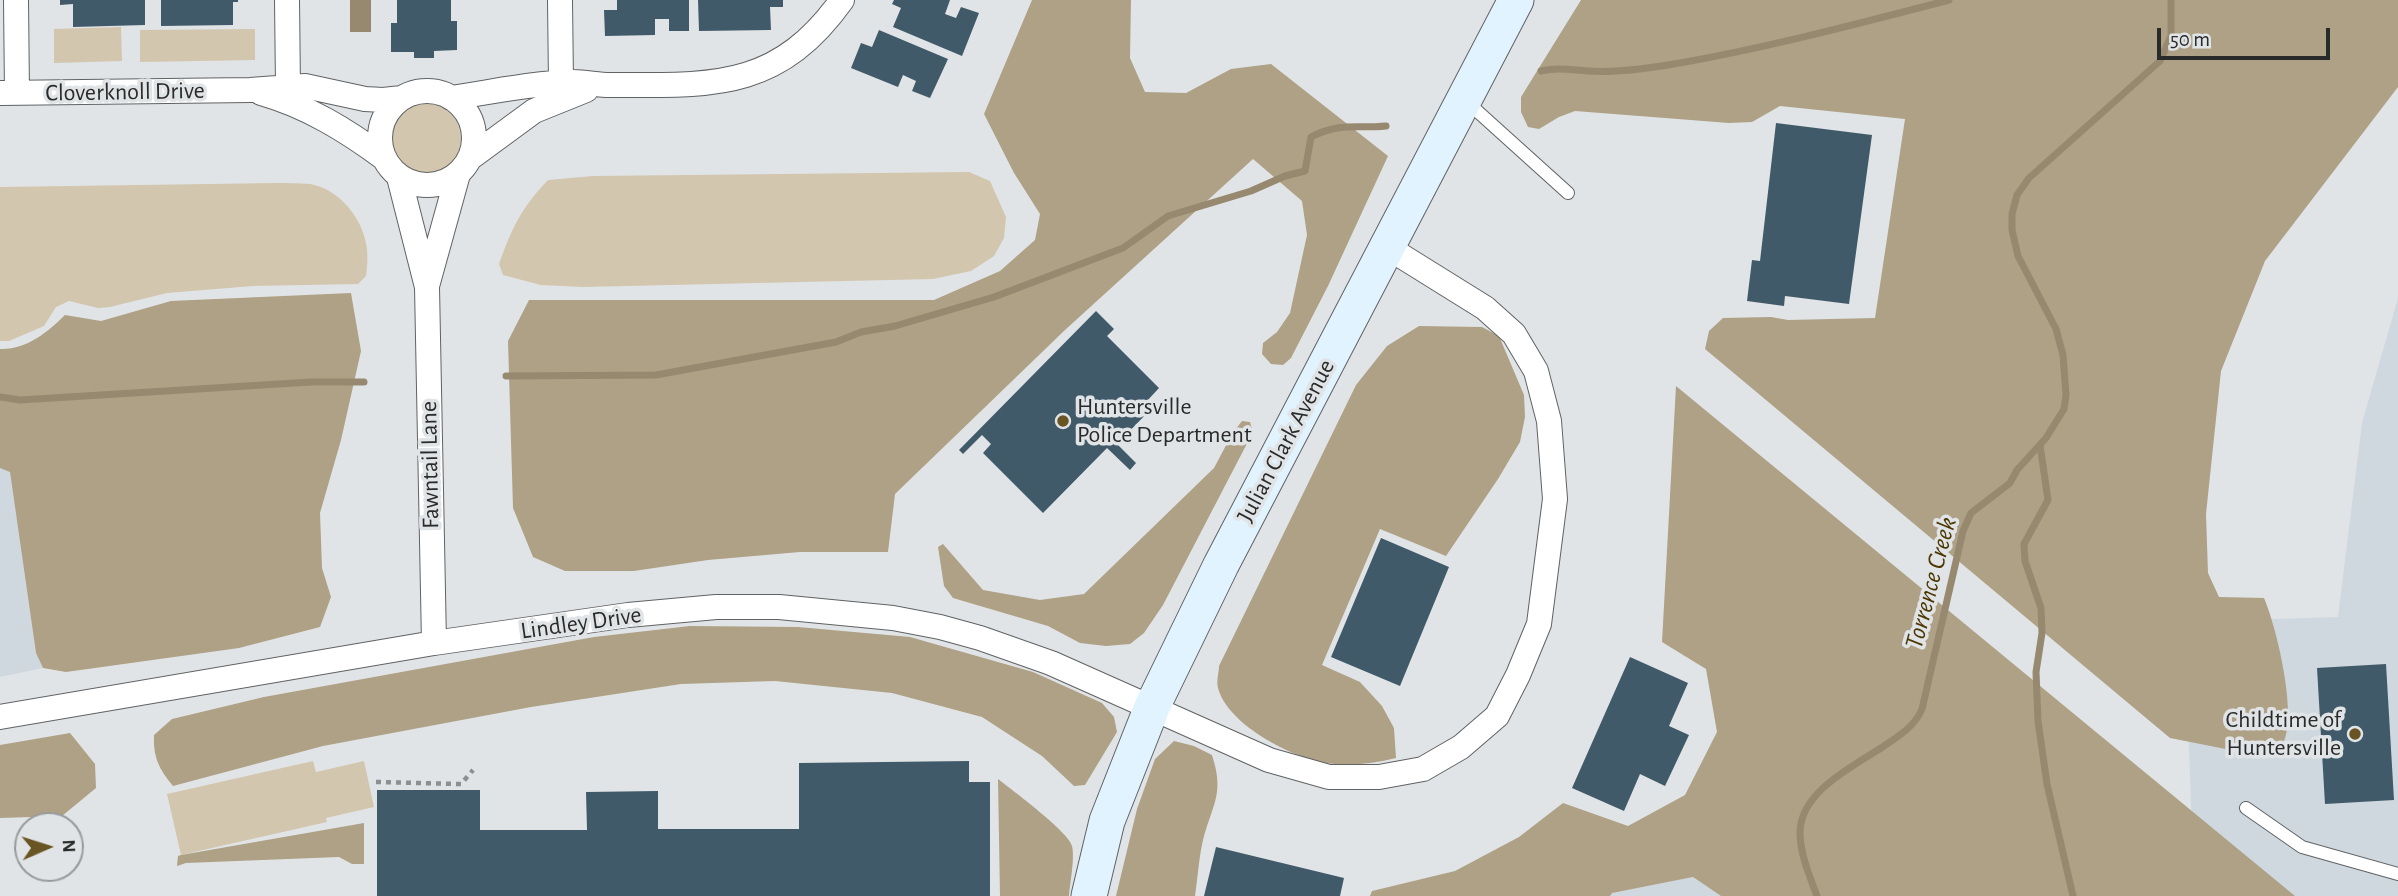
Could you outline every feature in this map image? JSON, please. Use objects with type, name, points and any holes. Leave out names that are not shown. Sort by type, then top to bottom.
[{"type":"street","points":[[8,93],[16,0]]},
{"type":"street","points":[[288,0],[288,87]]},
{"type":"street","points":[[560,0],[561,83]]},
{"type":"street","points":[[451,98],[561,83],[712,83],[748,76],[774,65],[802,46],[826,22],[842,0]]},
{"type":"street","name":"Julian Clark Avenue","points":[[1089,896],[1107,821],[1152,707],[1221,565],[1516,0]]},
{"type":"street","points":[[464,166],[474,146],[474,131],[469,116],[459,103],[431,90],[416,91],[390,108],[382,121],[379,137],[388,166],[399,177],[414,184],[429,186],[445,182],[534,111],[583,90],[607,85]]},
{"type":"street","name":"Cloverknoll Drive","points":[[8,93],[250,90],[305,86],[365,99],[402,98]]},
{"type":"street","name":"Cloverknoll Drive","points":[[250,90],[300,106],[357,138],[384,158]]},
{"type":"street","name":"Fawntail Lane","points":[[427,287],[464,166]]},
{"type":"street","name":"Fawntail Lane","points":[[399,177],[427,287],[434,643]]},
{"type":"street","name":"Lindley Drive","points":[[0,717],[434,643],[628,615],[716,607],[779,607],[908,620],[980,638],[1051,663],[1269,760],[1329,778],[1379,777],[1423,769],[1461,747],[1497,716],[1518,676],[1539,624],[1555,499],[1549,421],[1536,370],[1514,334],[1485,308],[1387,247]]},
{"type":"lane","points":[[1463,99],[1568,193]]},
{"type":"lane","points":[[2246,808],[2302,847],[2398,874]]},
{"type":"path","points":[[376,782],[461,784],[474,770]]},
{"type":"shaded area","points":[[350,0],[371,0],[371,32],[350,32]]},
{"type":"shaded area","points":[[1032,0],[1131,0],[1130,58],[1145,92],[1186,93],[1231,69],[1271,64],[1388,156],[1328,286],[1291,358],[1283,365],[1271,364],[1262,354],[1263,343],[1277,332],[1290,313],[1307,235],[1302,201],[1253,159],[1065,330],[895,494],[888,552],[800,552],[708,560],[634,571],[565,571],[533,557],[513,508],[508,341],[529,300],[934,300],[1000,271],[1035,240],[1040,214],[1014,173],[984,114]]},
{"type":"shaded area","points":[[1581,0],[2398,0],[2398,87],[2265,261],[2221,371],[2206,514],[2208,573],[2219,597],[2264,598],[2280,651],[2287,698],[2286,736],[2279,749],[2266,757],[2170,738],[1705,349],[1709,331],[1723,318],[1875,318],[1905,119],[1780,106],[1752,122],[1729,123],[1575,111],[1539,129],[1528,127],[1521,112],[1521,97]]},
{"type":"shaded area","points":[[121,27],[122,61],[54,63],[54,29]]},
{"type":"shaded area","points":[[255,29],[255,60],[140,62],[140,30]]},
{"type":"shaded area","points":[[432,103],[451,113],[459,125],[459,153],[451,165],[439,173],[418,175],[399,165],[391,153],[389,132],[399,113],[411,105]]},
{"type":"shaded area","points":[[969,172],[990,181],[1006,217],[1004,238],[994,256],[971,271],[933,279],[583,287],[541,285],[503,275],[499,264],[518,219],[548,180],[593,176]]},
{"type":"shaded area","points":[[277,183],[321,187],[349,207],[361,227],[367,249],[366,276],[358,284],[253,286],[167,293],[98,308],[69,301],[56,307],[44,326],[9,341],[0,341],[0,187]]},
{"type":"shaded area","points":[[351,293],[361,351],[341,440],[320,513],[322,568],[331,597],[320,627],[239,648],[66,672],[43,668],[36,653],[10,472],[0,468],[0,349],[28,343],[65,315],[101,321],[171,301]]},
{"type":"shaded area","points":[[2398,298],[2398,896],[2194,896],[2185,622],[2338,617],[2362,423]]},
{"type":"shaded area","points":[[1419,326],[1482,327],[1499,336],[1524,395],[1525,417],[1520,442],[1446,556],[1380,529],[1322,665],[1360,682],[1382,706],[1394,728],[1396,758],[1359,764],[1321,762],[1276,745],[1260,736],[1233,713],[1218,688],[1219,666],[1356,385],[1387,346]]},
{"type":"shaded area","points":[[1676,386],[2295,896],[1721,896],[1693,877],[1612,893],[1610,896],[1370,896],[1372,891],[1455,871],[1519,837],[1563,803],[1628,826],[1685,795],[1717,732],[1706,669],[1662,642]]},
{"type":"shaded area","points":[[1242,421],[1250,422],[1253,432],[1163,605],[1144,633],[1130,644],[1106,646],[1080,643],[1048,626],[953,598],[944,586],[938,547],[943,544],[983,590],[1040,600],[1084,594],[1214,468]]},
{"type":"shaded area","points":[[0,468],[10,471],[36,653],[43,668],[0,677]]},
{"type":"shaded area","points":[[690,626],[798,627],[910,637],[1033,672],[1102,703],[1114,717],[1117,732],[1085,785],[1074,786],[1042,756],[982,717],[892,693],[775,681],[681,684],[531,707],[323,746],[173,786],[156,756],[154,735],[172,719],[264,697],[594,637]]},
{"type":"shaded area","points":[[70,733],[95,764],[96,788],[67,812],[14,812],[14,818],[0,818],[0,745]]},
{"type":"shaded area","points":[[1174,741],[1194,746],[1212,755],[1216,768],[1216,797],[1204,836],[1195,896],[1116,896],[1137,809],[1155,759]]},
{"type":"shaded area","points":[[313,761],[316,772],[364,761],[374,807],[326,818],[327,822],[181,855],[167,794]]},
{"type":"shaded area","points":[[998,779],[1039,811],[1069,840],[1073,857],[1069,896],[1000,896]]},
{"type":"shaded area","points":[[364,823],[364,864],[352,864],[339,857],[186,863],[177,866],[178,856],[181,855]]},
{"type":"shaded area","points":[[1693,877],[1721,896],[1610,896],[1611,893]]},
{"type":"building","points":[[60,0],[145,0],[145,25],[73,27],[73,4],[60,5]]},
{"type":"building","points":[[161,0],[238,2],[233,2],[233,25],[161,26]]},
{"type":"building","points":[[397,0],[451,0],[451,21],[457,21],[457,50],[434,51],[434,58],[414,58],[414,52],[391,52],[391,23],[397,23]]},
{"type":"building","points":[[617,0],[689,0],[689,31],[669,31],[669,19],[655,19],[655,35],[605,36],[604,10],[617,10]]},
{"type":"building","points":[[698,0],[783,0],[783,7],[770,7],[771,30],[699,31]]},
{"type":"building","points":[[894,0],[950,0],[945,14],[956,18],[961,7],[979,13],[962,56],[893,27],[901,8],[892,4]]},
{"type":"building","points":[[879,30],[948,59],[930,98],[912,91],[916,81],[903,75],[898,87],[851,68],[861,43],[872,47]]},
{"type":"building","points":[[1776,123],[1872,135],[1849,304],[1785,296],[1784,306],[1747,301],[1752,260],[1760,261]]},
{"type":"building","name":"Huntersville Police Department","points":[[1096,311],[1114,329],[1107,336],[1159,388],[1147,401],[1153,407],[1117,444],[1136,463],[1130,470],[1107,448],[1043,513],[983,453],[991,444],[982,435],[963,454],[959,450]]},
{"type":"building","points":[[1381,538],[1449,567],[1400,686],[1331,657]]},
{"type":"building","points":[[1630,657],[1688,683],[1669,726],[1689,735],[1665,786],[1640,774],[1624,811],[1572,788]]},
{"type":"building","name":"Childtime of Huntersville","points":[[2386,664],[2394,800],[2325,804],[2317,668]]},
{"type":"building","points":[[969,761],[969,782],[990,782],[990,896],[377,896],[377,790],[480,790],[480,830],[587,830],[586,792],[658,791],[658,829],[799,829],[799,763]]},
{"type":"building","points":[[1216,847],[1344,878],[1340,896],[1204,896]]},
{"type":"waterway","points":[[1541,71],[1618,71],[1703,59],[1949,0]]},
{"type":"waterway","name":"Torrence Creek","points":[[1817,896],[1800,841],[1802,818],[1809,804],[1831,781],[1901,734],[1919,715],[1963,531],[1971,513],[2010,483],[2017,470],[2046,438],[2064,409],[2066,395],[2063,355],[2056,329],[2018,256],[2012,230],[2012,214],[2017,195],[2029,178],[2160,61],[2171,36],[2171,0]]},
{"type":"waterway","points":[[506,376],[656,375],[836,342],[861,332],[895,326],[994,297],[1123,248],[1168,216],[1251,191],[1285,176],[1305,171],[1311,137],[1321,132],[1339,128],[1386,126]]},
{"type":"waterway","points":[[0,397],[20,400],[311,382],[364,382]]},
{"type":"waterway","points":[[2040,445],[2048,500],[2024,544],[2025,561],[2041,608],[2042,633],[2036,672],[2038,721],[2047,784],[2073,896]]},
{"type":"place","name":"Huntersville Police Department","points":[[1063,421]]},
{"type":"place","name":"Childtime of Huntersville","points":[[2355,734]]}]
